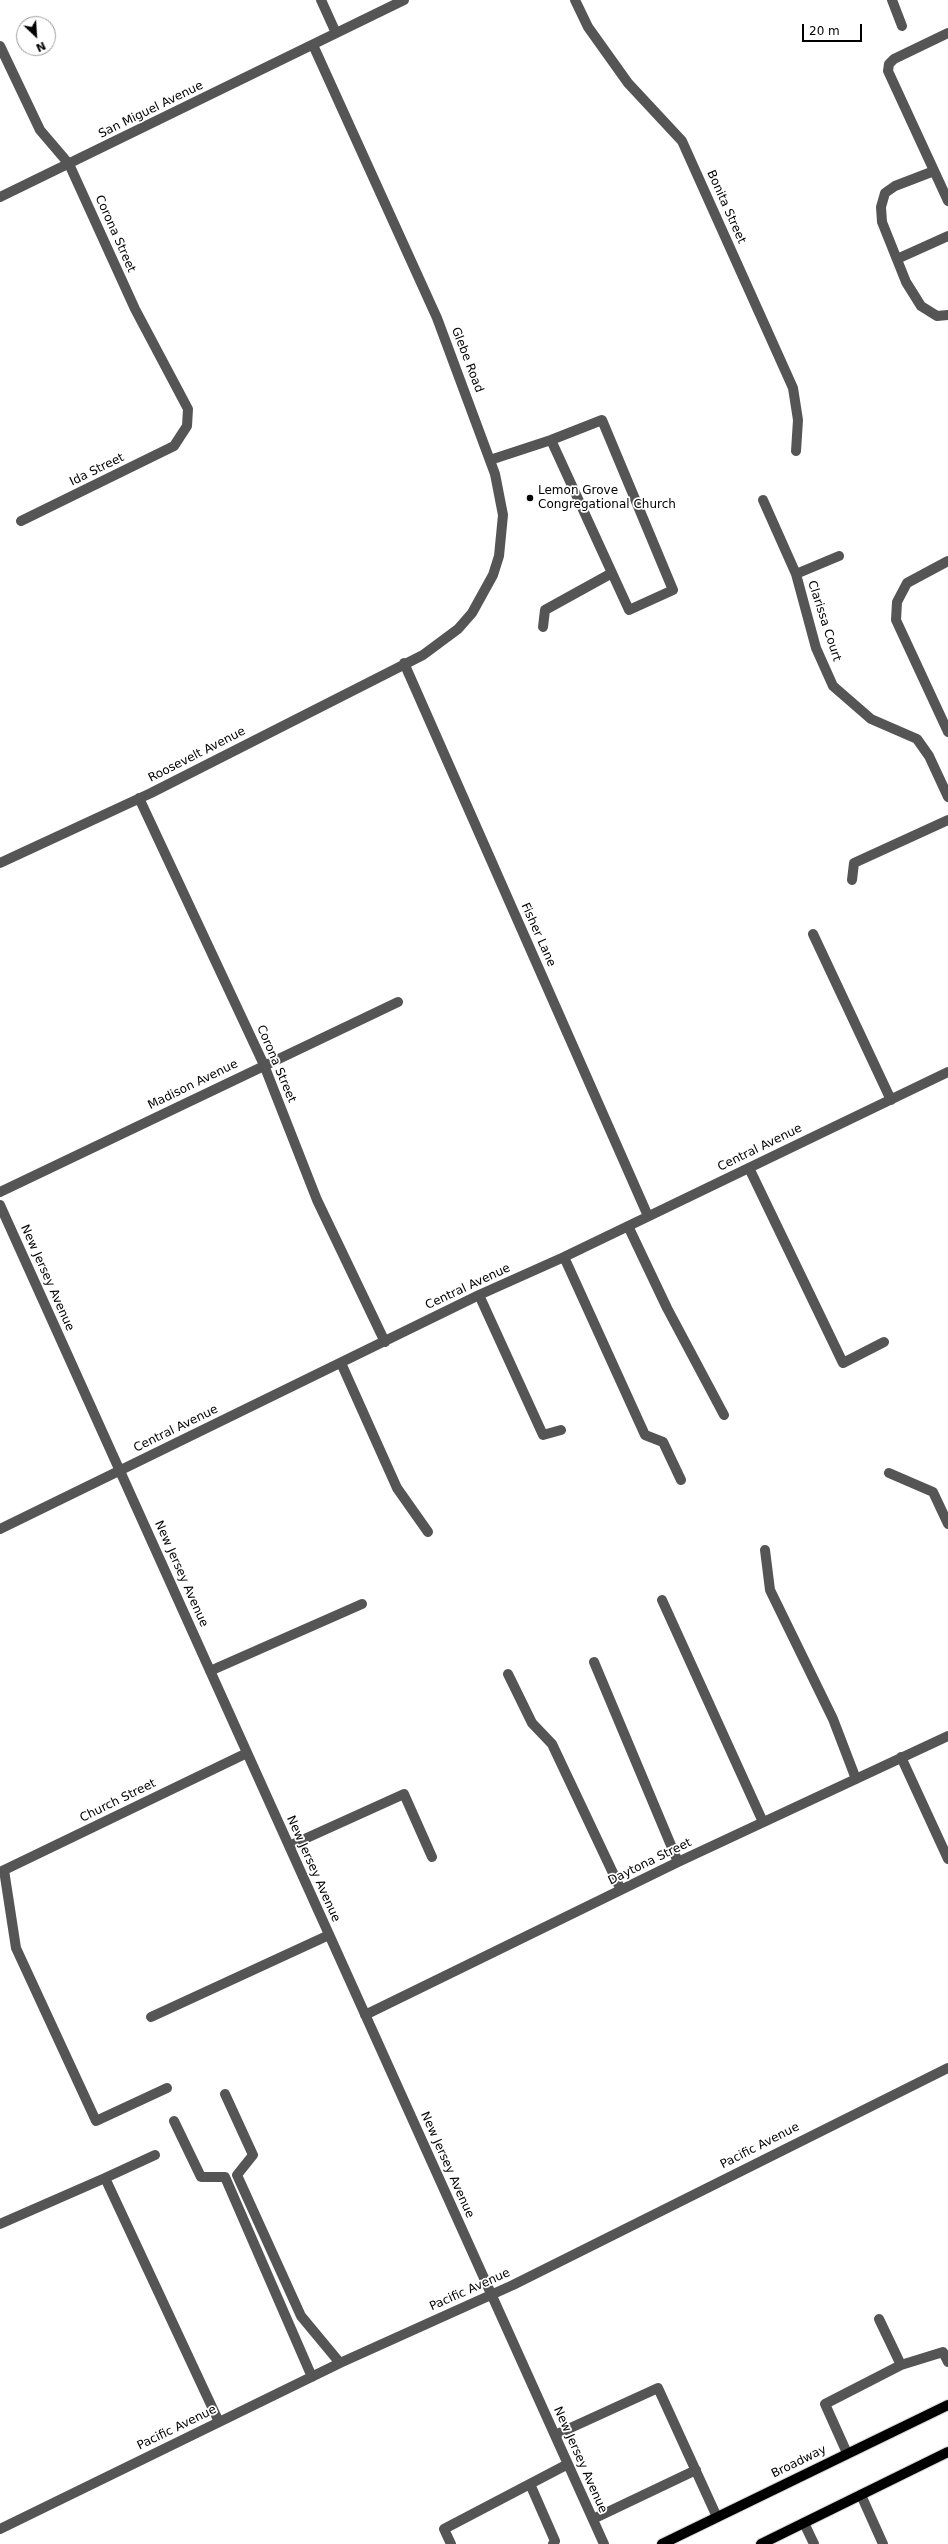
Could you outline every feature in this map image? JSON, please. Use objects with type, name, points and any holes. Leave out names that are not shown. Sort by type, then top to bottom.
[{"type":"main road","name":"Broadway","points":[[662,2544],[948,2405]]},
{"type":"main road","points":[[761,2544],[948,2452]]},
{"type":"street","points":[[321,0],[336,34],[404,0]]},
{"type":"street","name":"Bonita Street","points":[[575,0],[588,26],[628,82],[682,141],[793,388],[798,420],[796,451]]},
{"type":"street","points":[[892,0],[902,26]]},
{"type":"street","points":[[948,33],[894,59],[889,64],[888,71],[948,201]]},
{"type":"street","name":"San Miguel Avenue","points":[[0,197],[336,34]]},
{"type":"street","name":"Glebe Road","points":[[313,45],[437,318],[490,460],[501,494],[503,515],[499,556],[493,576],[472,613],[458,629],[423,655],[404,663]]},
{"type":"street","name":"Corona Street","points":[[0,46],[40,130],[69,164],[135,309],[188,409],[187,426],[181,437]]},
{"type":"street","points":[[934,171],[895,186],[885,193],[881,207],[882,222],[906,282],[921,306],[937,316],[948,315]]},
{"type":"street","points":[[897,259],[948,236]]},
{"type":"street","points":[[490,460],[551,440],[602,420],[673,590],[629,610],[551,440]]},
{"type":"street","name":"Ida Street","points":[[21,521],[174,446],[181,437]]},
{"type":"street","name":"Clarissa Court","points":[[762,500],[796,574],[816,648],[833,686],[871,719],[917,739],[929,756],[948,797]]},
{"type":"street","points":[[796,574],[839,556]]},
{"type":"street","points":[[948,561],[907,583],[897,602],[896,620],[948,732]]},
{"type":"street","points":[[543,627],[545,610],[612,573]]},
{"type":"street","name":"Roosevelt Avenue","points":[[0,863],[139,798],[404,663]]},
{"type":"street","name":"Fisher Lane","points":[[404,663],[648,1216]]},
{"type":"street","name":"Corona Street","points":[[139,798],[264,1065],[318,1200],[385,1342]]},
{"type":"street","points":[[852,880],[854,863],[948,820]]},
{"type":"street","points":[[813,934],[891,1100]]},
{"type":"street","name":"Madison Avenue","points":[[0,1192],[398,1002]]},
{"type":"street","name":"Central Avenue","points":[[0,1529],[479,1295],[564,1257],[948,1072]]},
{"type":"street","points":[[749,1168],[843,1363],[884,1342]]},
{"type":"street","name":"New Jersey Avenue","points":[[0,1205],[604,2544]]},
{"type":"street","points":[[628,1226],[667,1308],[724,1415]]},
{"type":"street","points":[[564,1257],[645,1435],[663,1442],[681,1480]]},
{"type":"street","points":[[479,1295],[542,1435],[561,1430]]},
{"type":"street","points":[[341,1363],[397,1488],[428,1532]]},
{"type":"street","points":[[889,1473],[933,1492],[948,1524]]},
{"type":"street","points":[[765,1550],[770,1590],[833,1719],[856,1779]]},
{"type":"street","points":[[662,1600],[763,1822]]},
{"type":"street","points":[[210,1672],[362,1604]]},
{"type":"street","points":[[594,1662],[678,1862]]},
{"type":"street","points":[[508,1674],[532,1723],[552,1744],[621,1890]]},
{"type":"street","name":"Daytona Street","points":[[365,2015],[678,1862],[948,1736]]},
{"type":"street","name":"Church Street","points":[[2,1871],[247,1753]]},
{"type":"street","points":[[901,1757],[948,1859]]},
{"type":"street","points":[[289,1846],[404,1794],[432,1857]]},
{"type":"street","points":[[2,1871],[16,1948],[96,2121],[167,2088]]},
{"type":"street","points":[[152,2017],[329,1935]]},
{"type":"street","name":"Pacific Avenue","points":[[0,2529],[340,2363],[492,2296],[948,2068]]},
{"type":"street","points":[[225,2094],[253,2155],[237,2175],[301,2316],[340,2363]]},
{"type":"street","points":[[174,2121],[201,2177],[225,2177],[312,2377]]},
{"type":"street","points":[[0,2224],[155,2155]]},
{"type":"street","points":[[105,2178],[219,2422]]},
{"type":"street","points":[[879,2319],[901,2366]]},
{"type":"street","points":[[848,2453],[825,2404],[901,2366],[943,2352],[948,2362]]},
{"type":"street","points":[[555,2435],[658,2388],[717,2517]]},
{"type":"street","points":[[451,2544],[444,2529],[568,2464]]},
{"type":"street","points":[[593,2519],[696,2470]]},
{"type":"street","points":[[530,2484],[555,2541],[553,2544]]},
{"type":"street","points":[[861,2495],[883,2544]]},
{"type":"street","points":[[804,2523],[814,2544]]},
{"type":"place","name":"Lemon Grove Congregational Church","points":[[530,498]]}]
